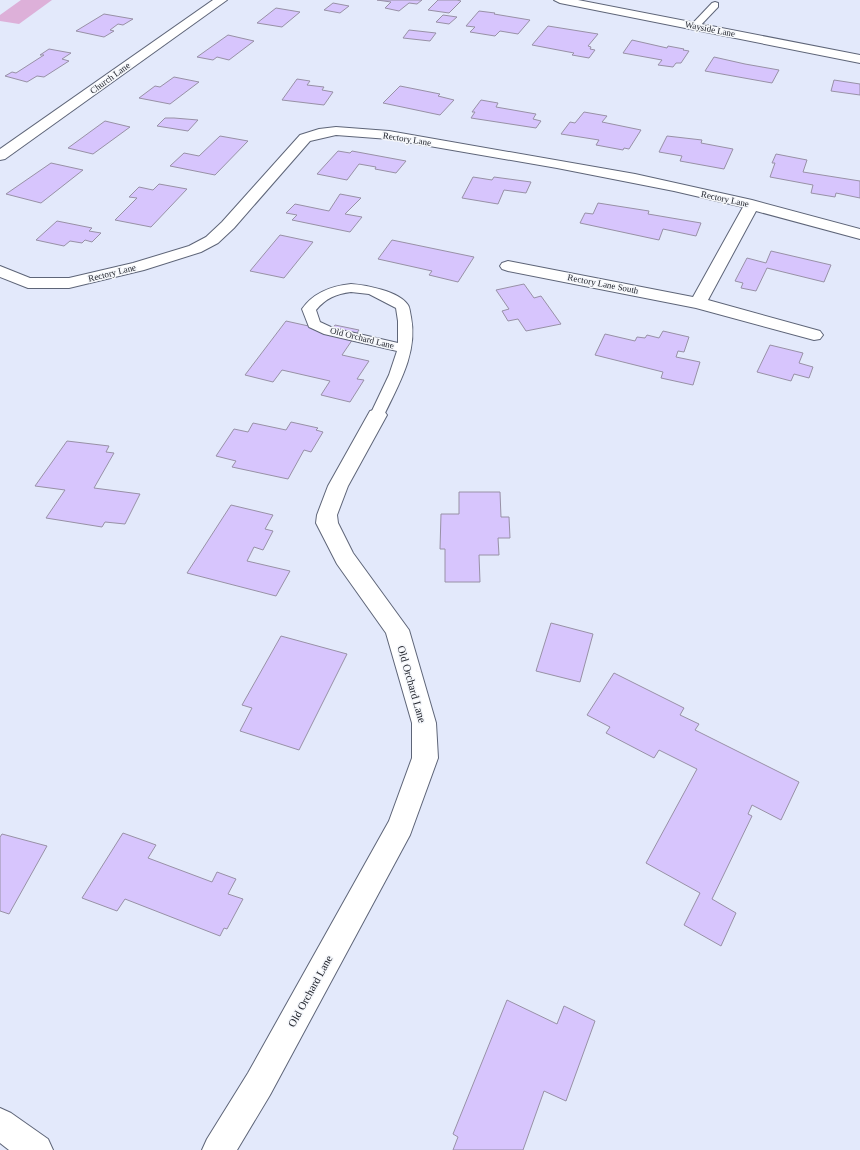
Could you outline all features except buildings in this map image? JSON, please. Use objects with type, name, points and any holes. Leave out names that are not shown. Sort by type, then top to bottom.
[{"type":"street","name":"Church Lane","points":[[0,156],[221,0]]},
{"type":"street","name":"Wayside Lane","points":[[560,0],[860,58]]},
{"type":"street","name":"Rectory Lane","points":[[0,271],[28,283],[69,283],[138,267],[195,249],[212,240],[228,225],[305,138],[314,134],[333,131],[382,135],[501,154],[610,174],[752,205],[860,234]]},
{"type":"street","points":[[698,302],[752,205]]},
{"type":"street","name":"Rectory Lane South","points":[[508,266],[698,302],[814,336]]},
{"type":"street","name":"Old Orchard Lane","points":[[218,1150],[259,1084],[401,826],[425,758],[424,723],[397,630],[345,558],[327,523],[327,516],[338,486],[377,415]]},
{"type":"street","points":[[0,1124],[37,1150]]},
{"type":"lane","points":[[695,26],[715,4]]},
{"type":"lane","name":"Old Orchard Lane","points":[[377,415],[399,368],[405,349],[407,334],[406,321],[402,306],[389,296],[369,289],[343,288],[320,298],[309,309],[314,324],[329,331],[405,349]]},
{"type":"shaded area","points":[[21,0],[52,0],[19,24],[0,21],[0,15]]}]
